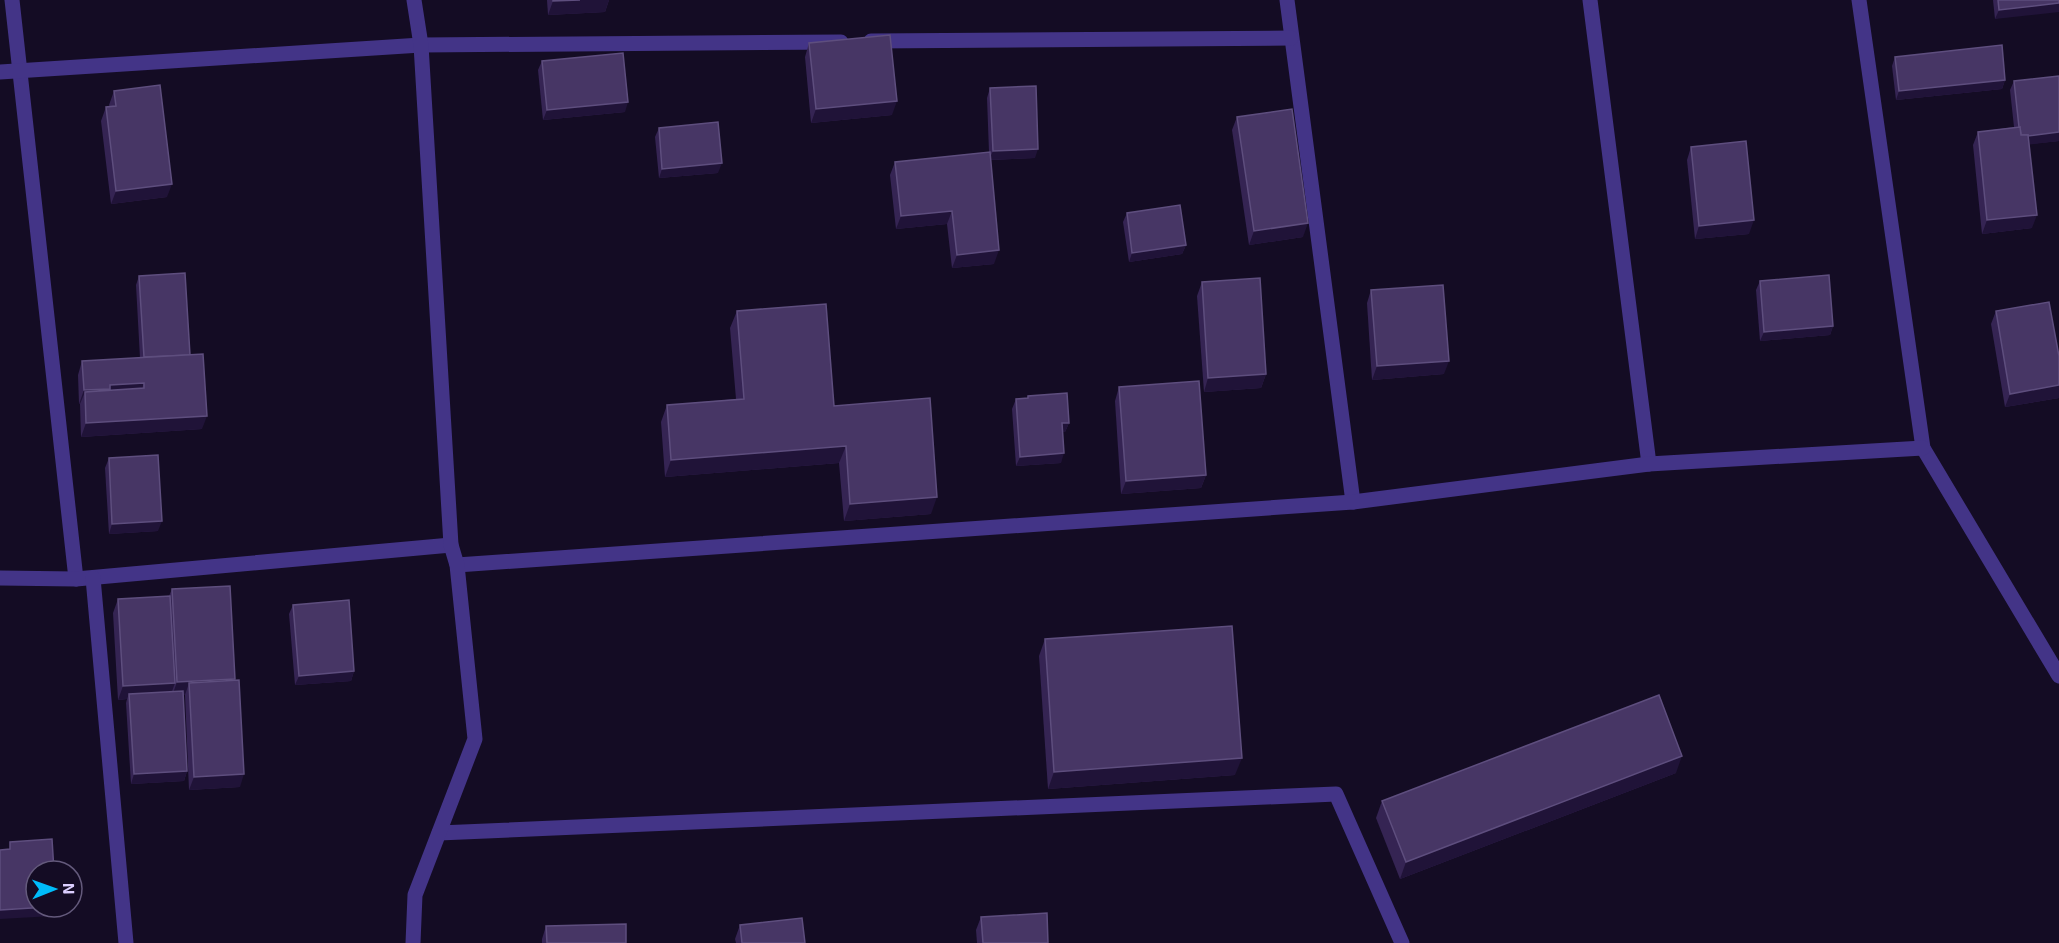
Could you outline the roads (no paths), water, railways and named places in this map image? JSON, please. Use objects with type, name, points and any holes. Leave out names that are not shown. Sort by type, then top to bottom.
[{"type":"street","points":[[12,0],[76,579]]},
{"type":"street","points":[[413,943],[415,895],[475,739],[457,565],[451,545],[421,45],[414,0]]},
{"type":"street","points":[[1287,0],[1353,502]]},
{"type":"street","points":[[1590,0],[1649,464]]},
{"type":"street","points":[[1859,0],[1923,448],[2059,676]]},
{"type":"street","points":[[0,72],[421,45],[1291,38]]},
{"type":"street","points":[[457,565],[1353,502],[1649,464],[1923,448]]},
{"type":"street","points":[[0,578],[93,578],[451,545]]},
{"type":"street","points":[[93,578],[126,943]]},
{"type":"street","points":[[439,833],[1336,794],[1402,943]]}]
